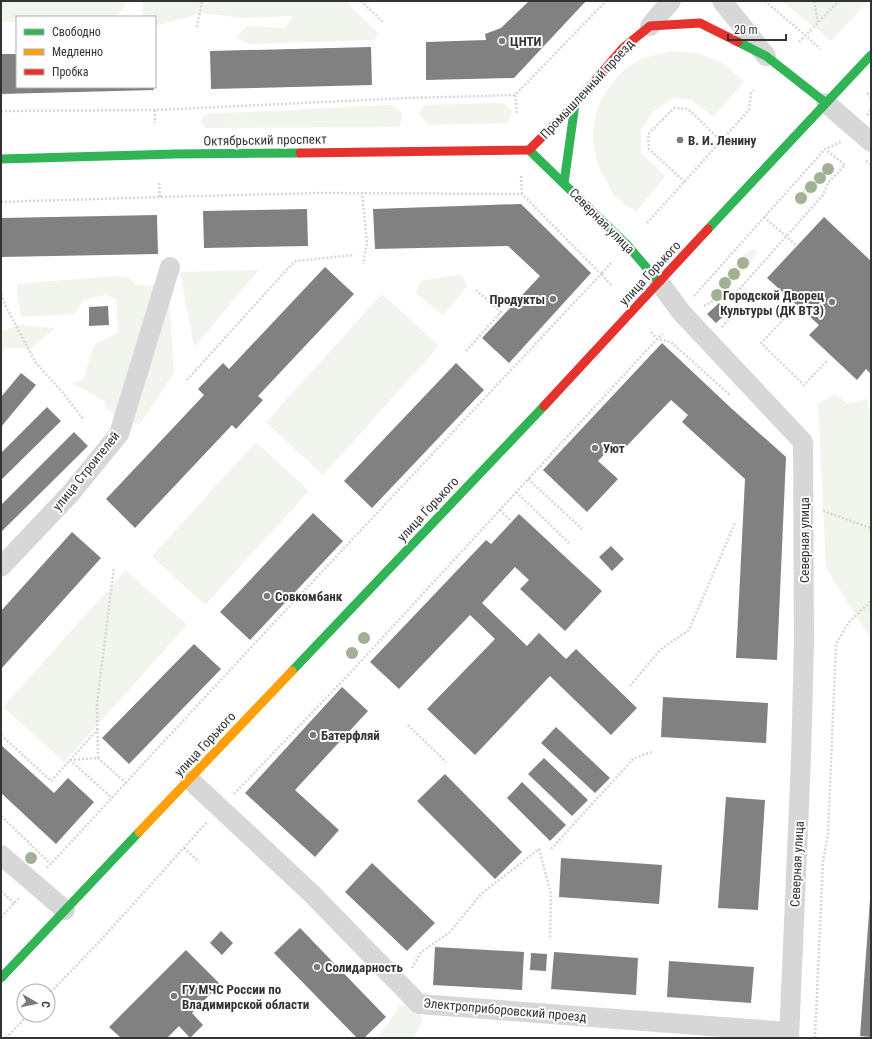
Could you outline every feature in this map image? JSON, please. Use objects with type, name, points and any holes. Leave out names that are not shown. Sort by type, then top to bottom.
[{"type":"main road","points":[[650,26],[700,23],[766,56],[826,103]]},
{"type":"main road","name":"Промышленный проезд","points":[[529,150],[575,104],[623,48],[650,26]]},
{"type":"main road","name":"улица Горького","points":[[1,978],[190,780],[276,686],[401,557],[871,56]]},
{"type":"main road","points":[[564,183],[575,104]]},
{"type":"main road","name":"Северная улица","points":[[529,150],[627,245],[659,282]]},
{"type":"main road","name":"Октябрьский проспект","points":[[1,159],[176,154],[529,150]]},
{"type":"street","points":[[650,26],[671,1]]},
{"type":"street","points":[[722,1],[766,56]]},
{"type":"street","points":[[826,103],[871,142]]},
{"type":"street","name":"улица Строителей","points":[[1,566],[70,494],[119,434],[170,267]]},
{"type":"street","name":"Северная улица","points":[[659,282],[681,312],[803,442],[804,642],[801,759],[789,1035]]},
{"type":"street","name":"Электроприборовский проезд","points":[[190,780],[312,894],[419,1004],[789,1035]]},
{"type":"street","points":[[1,855],[65,910]]},
{"type":"path","points":[[197,27],[202,1]]},
{"type":"path","points":[[361,1],[382,22]]},
{"type":"path","points":[[1,111],[155,110],[406,98],[515,95],[606,1]]},
{"type":"path","points":[[765,1],[820,49]]},
{"type":"path","points":[[814,1],[818,22]]},
{"type":"path","points":[[799,42],[839,1]]},
{"type":"path","points":[[647,223],[749,110],[751,94],[754,90]]},
{"type":"path","points":[[867,93],[871,97]]},
{"type":"path","points":[[515,95],[517,113]]},
{"type":"path","points":[[685,182],[648,149],[648,134],[674,108],[688,109],[721,141]]},
{"type":"path","points":[[155,110],[155,123]]},
{"type":"path","points":[[693,297],[825,149],[844,141]]},
{"type":"path","points":[[700,312],[714,301],[735,294],[823,195],[828,183],[845,165],[825,149]]},
{"type":"path","points":[[521,176],[522,194],[612,285]]},
{"type":"path","points":[[159,183],[160,197]]},
{"type":"path","points":[[1,202],[362,192],[522,194]]},
{"type":"path","points":[[362,192],[367,242],[362,264]]},
{"type":"path","points":[[764,217],[797,246]]},
{"type":"path","points":[[187,380],[296,261],[354,255]]},
{"type":"path","points":[[1,917],[243,656],[602,274],[616,257]]},
{"type":"path","points":[[466,351],[501,312],[476,290]]},
{"type":"path","points":[[1,294],[36,363],[63,393],[84,420]]},
{"type":"path","points":[[718,332],[739,307],[735,294]]},
{"type":"path","points":[[699,302],[705,307]]},
{"type":"path","points":[[784,319],[761,343],[804,385],[827,361]]},
{"type":"path","points":[[651,332],[657,339],[671,342],[736,401]]},
{"type":"path","points":[[56,987],[100,941],[220,807],[351,672],[663,334]]},
{"type":"path","points":[[528,479],[582,529]]},
{"type":"path","points":[[516,492],[569,543]]},
{"type":"path","points":[[804,504],[871,528]]},
{"type":"path","points":[[500,510],[512,522]]},
{"type":"path","points":[[630,686],[660,650],[689,630],[735,523]]},
{"type":"path","points":[[98,758],[97,704],[114,567]]},
{"type":"path","points":[[815,1038],[823,861],[828,834],[836,644],[848,622],[871,601]]},
{"type":"path","points":[[408,725],[446,762]]},
{"type":"path","points":[[1,735],[51,781],[98,729]]},
{"type":"path","points":[[551,849],[634,758],[652,752]]},
{"type":"path","points":[[70,760],[98,758],[126,783]]},
{"type":"path","points":[[70,760],[112,798]]},
{"type":"path","points":[[1,816],[51,864]]},
{"type":"path","points":[[184,848],[199,862]]},
{"type":"path","points":[[402,987],[421,952],[450,932],[481,894],[539,849],[551,894],[550,940]]},
{"type":"path","points":[[1,891],[14,903]]},
{"type":"path","points":[[6,1038],[20,1023]]},
{"type":"shaded area","points":[[1,1],[125,1],[125,7],[116,16],[16,16],[16,22],[1,22]]},
{"type":"shaded area","points":[[143,1],[347,1],[354,10],[378,33],[375,40],[249,44],[235,37],[248,26],[285,28],[293,16],[243,18],[203,13],[156,25],[156,16],[143,16],[142,14]]},
{"type":"shaded area","points":[[782,1],[869,1],[831,41]]},
{"type":"shaded area","points":[[671,51],[698,53],[723,63],[744,81],[714,117],[691,100],[673,98],[654,111],[641,130],[641,153],[665,176],[636,212],[614,195],[600,170],[595,155],[593,141],[596,112],[610,85],[626,68],[644,58]]},
{"type":"shaded area","points":[[503,103],[512,110],[508,123],[429,125],[419,114],[424,105]]},
{"type":"shaded area","points":[[392,105],[403,114],[399,127],[205,128],[201,120],[205,114]]},
{"type":"shaded area","points":[[831,163],[833,170],[801,205],[797,205],[795,198],[827,164]]},
{"type":"shaded area","points":[[750,249],[754,249],[757,252],[756,256],[724,291],[721,291],[718,288],[718,284]]},
{"type":"shaded area","points":[[259,270],[194,347],[180,272]]},
{"type":"shaded area","points":[[461,274],[468,285],[443,315],[416,293],[420,281]]},
{"type":"shaded area","points":[[116,276],[130,278],[136,285],[162,286],[169,294],[174,373],[140,424],[132,423],[106,409],[106,402],[72,383],[83,380],[94,345],[118,333],[116,299],[106,295],[84,300],[74,314],[22,317],[18,303],[17,284]]},
{"type":"shaded area","points":[[382,294],[439,346],[323,475],[266,422]]},
{"type":"shaded area","points":[[17,325],[55,328],[32,348],[5,348],[1,358],[1,332]]},
{"type":"shaded area","points":[[835,394],[848,404],[867,399],[871,424],[871,639],[826,568],[818,404]]},
{"type":"shaded area","points":[[256,442],[309,491],[205,605],[152,556]]},
{"type":"shaded area","points":[[126,570],[187,625],[64,762],[3,707]]},
{"type":"shaded area","points":[[411,1003],[423,1019],[414,1038],[378,1038],[399,1006]]},
{"type":"building","name":"ЦНТИ","points":[[529,1],[586,1],[514,78],[426,80],[426,42],[486,40],[485,34],[501,28]]},
{"type":"building","points":[[371,47],[372,85],[211,89],[210,51]]},
{"type":"building","points":[[1,54],[16,54],[16,88],[153,88],[154,90],[1,94]]},
{"type":"building","points":[[521,204],[591,273],[509,363],[482,338],[540,276],[508,246],[375,249],[373,209]]},
{"type":"building","points":[[307,209],[308,246],[204,248],[203,211]]},
{"type":"building","points":[[157,215],[158,254],[1,257],[1,218]]},
{"type":"building","name":"Городской Дворец Культуры (ДК ВТЗ)","points":[[824,217],[871,261],[871,374],[866,369],[857,380],[809,335],[819,325],[767,278]]},
{"type":"building","points":[[325,267],[354,294],[258,396],[263,400],[236,429],[232,425],[135,528],[106,499],[204,395],[198,389],[223,363],[229,369]]},
{"type":"building","points":[[719,303],[728,312],[716,323],[707,314]]},
{"type":"building","points":[[108,306],[109,325],[89,326],[89,307]]},
{"type":"building","points":[[662,343],[786,457],[777,660],[736,658],[745,479],[682,422],[688,415],[671,400],[620,453],[612,446],[598,461],[618,479],[587,512],[543,470]]},
{"type":"building","points":[[456,363],[484,390],[372,508],[344,481]]},
{"type":"building","points":[[21,373],[36,385],[1,427],[1,397]]},
{"type":"building","points":[[47,407],[61,421],[1,480],[1,453]]},
{"type":"building","points":[[74,432],[88,446],[1,532],[1,505]]},
{"type":"building","points":[[313,513],[343,541],[250,640],[220,612]]},
{"type":"building","points":[[519,514],[602,591],[565,631],[520,589],[529,580],[515,567],[482,603],[527,646],[539,633],[566,659],[576,649],[637,708],[611,735],[550,676],[475,755],[427,709],[495,639],[470,615],[399,689],[370,662],[486,540],[491,544]]},
{"type":"building","points":[[72,532],[101,558],[1,669],[1,611]]},
{"type":"building","points":[[611,546],[624,559],[612,571],[599,557]]},
{"type":"building","points":[[194,644],[221,669],[129,764],[102,738]]},
{"type":"building","points":[[342,687],[368,711],[295,790],[339,830],[315,857],[245,793]]},
{"type":"building","points":[[663,697],[768,703],[766,743],[661,737]]},
{"type":"building","points":[[556,727],[610,778],[595,793],[541,743]]},
{"type":"building","points":[[1,745],[54,793],[68,778],[94,802],[56,844],[1,793]]},
{"type":"building","points":[[544,758],[588,800],[572,816],[528,774]]},
{"type":"building","points":[[445,774],[522,852],[495,879],[417,801]]},
{"type":"building","points":[[522,782],[566,825],[550,841],[507,798]]},
{"type":"building","points":[[726,797],[765,800],[758,910],[718,908]]},
{"type":"building","points":[[561,858],[662,865],[659,904],[559,897]]},
{"type":"building","points":[[372,863],[435,923],[407,951],[345,892]]},
{"type":"building","points":[[871,900],[871,1037],[860,1036]]},
{"type":"building","points":[[300,928],[386,1017],[364,1038],[357,1038],[274,953]]},
{"type":"building","points":[[221,931],[233,943],[222,955],[210,943]]},
{"type":"building","points":[[435,947],[524,952],[522,990],[433,985]]},
{"type":"building","name":"ГУ МЧС России по Владимирской области","points":[[186,950],[220,984],[192,1013],[203,1025],[190,1038],[179,1026],[167,1038],[121,1038],[109,1027]]},
{"type":"building","points":[[554,952],[638,958],[636,995],[551,989]]},
{"type":"building","points":[[531,953],[547,954],[546,971],[530,970]]},
{"type":"building","points":[[669,961],[754,967],[751,1003],[667,997]]},
{"type":"traffic: fast","points":[[738,42],[766,56],[826,103]]},
{"type":"traffic: fast","points":[[708,229],[871,55]]},
{"type":"traffic: fast","points":[[564,183],[575,104]]},
{"type":"traffic: fast","points":[[529,150],[627,245],[659,282]]},
{"type":"traffic: fast","points":[[1,159],[176,154],[300,153]]},
{"type":"traffic: fast","points":[[292,671],[544,406]]},
{"type":"traffic: fast","points":[[1,978],[139,832]]},
{"type":"traffic: slow","points":[[139,832],[292,671]]},
{"type":"traffic: jam","points":[[529,150],[575,104],[623,48],[650,26],[700,23],[738,42]]},
{"type":"traffic: jam","points":[[300,153],[529,150]]},
{"type":"traffic: jam","points":[[544,406],[708,229]]},
{"type":"place","name":"ЦНТИ","points":[[502,41]]},
{"type":"place","name":"В. И. Ленину","points":[[680,140]]},
{"type":"place","name":"Продукты","points":[[553,299]]},
{"type":"place","name":"Городской Дворец Культуры (ДК ВТЗ)","points":[[832,302]]},
{"type":"place","name":"Уют","points":[[595,448]]},
{"type":"place","name":"Совкомбанк","points":[[267,596]]},
{"type":"place","name":"Батерфляй","points":[[313,735]]},
{"type":"place","name":"Солидарность","points":[[317,967]]},
{"type":"place","name":"ГУ МЧС России по Владимирской области","points":[[174,996]]}]
